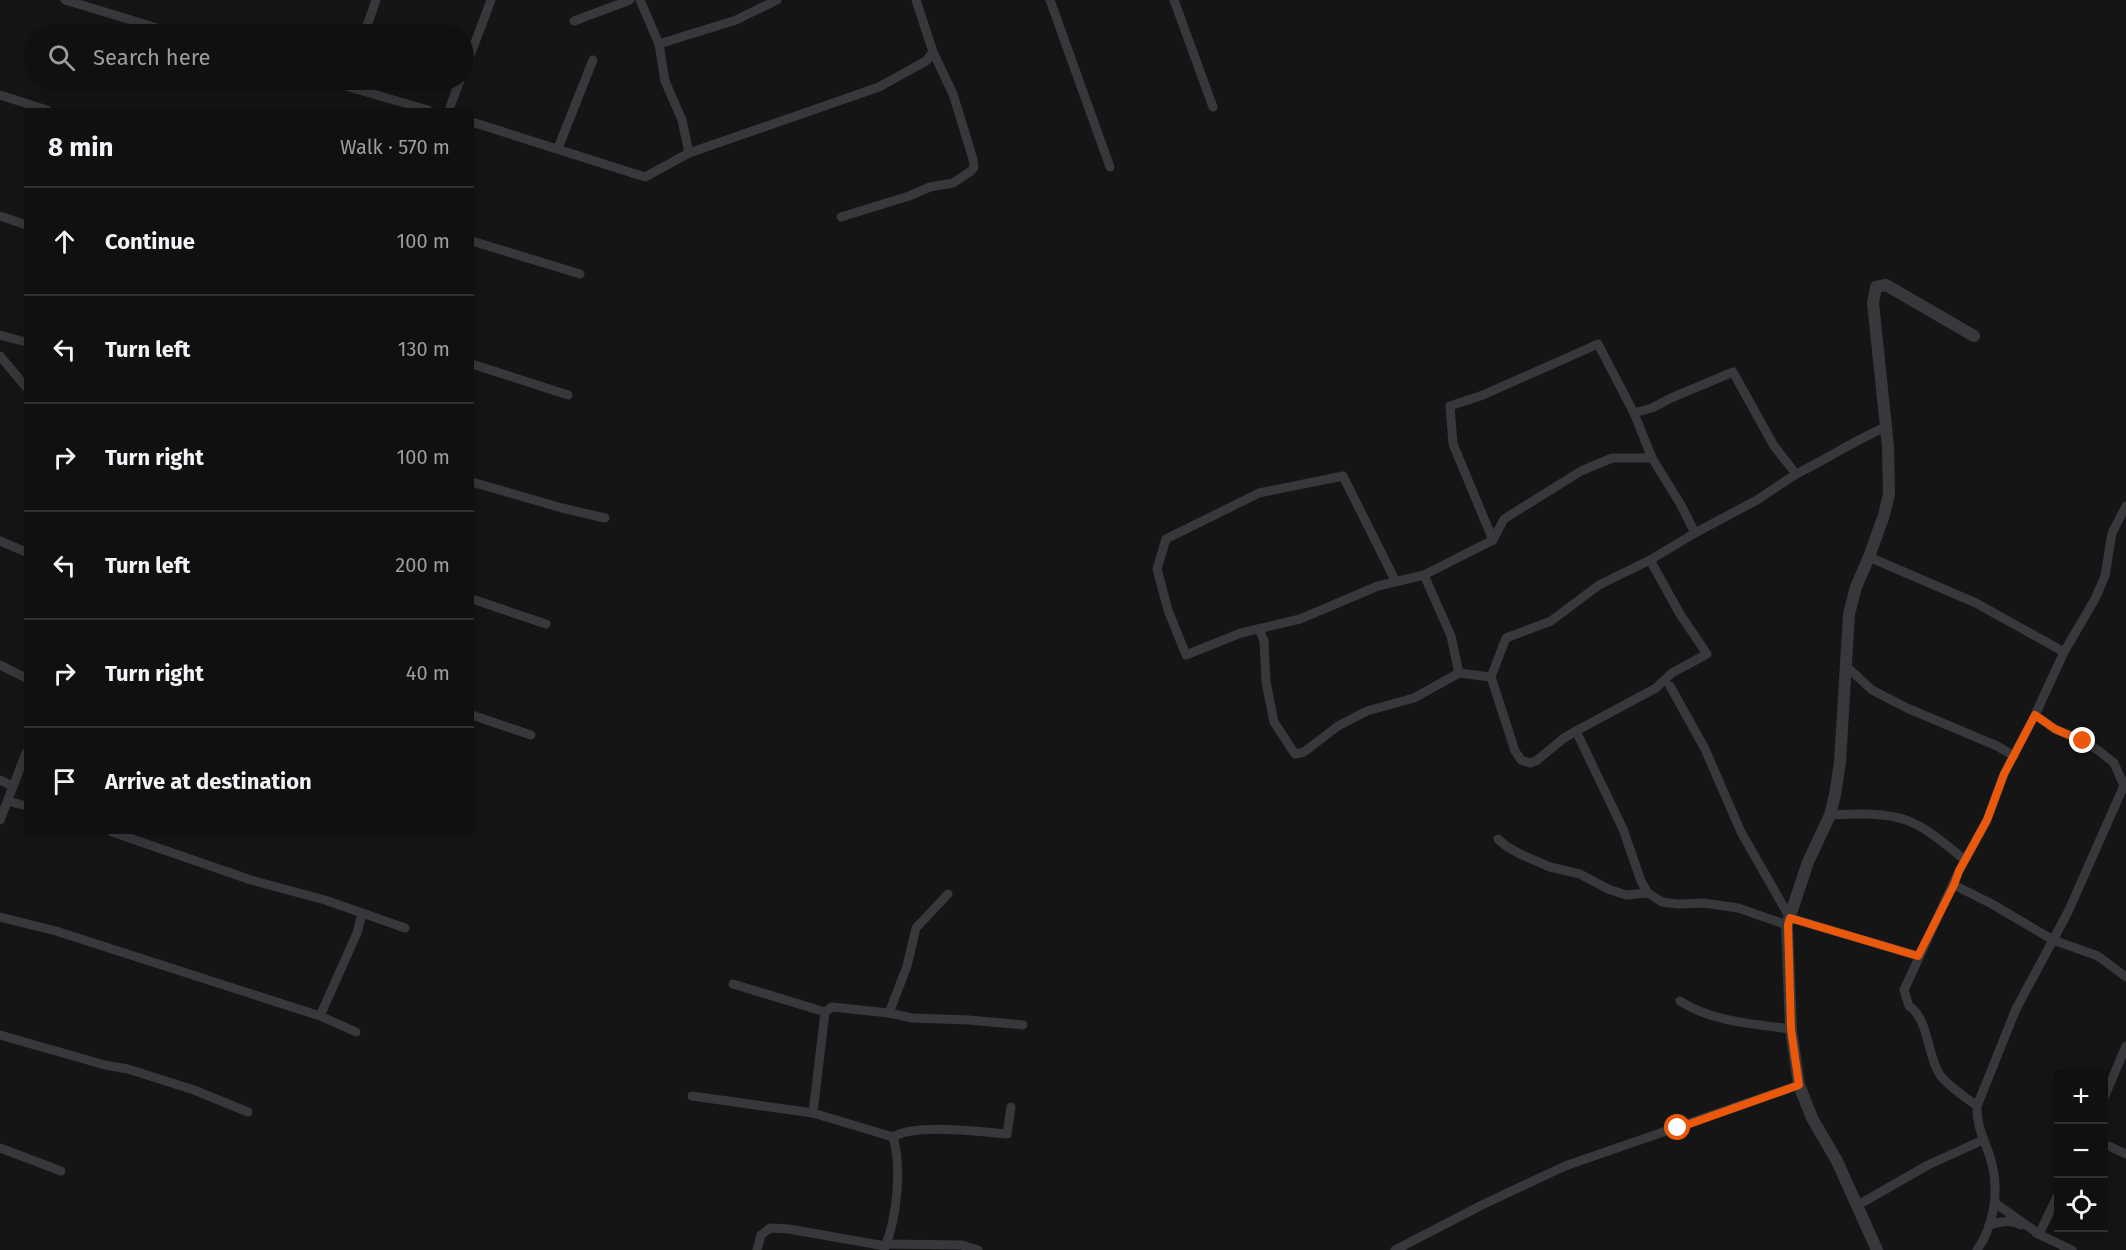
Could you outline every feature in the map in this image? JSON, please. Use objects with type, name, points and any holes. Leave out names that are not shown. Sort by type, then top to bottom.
[{"type":"street","points":[[65,0],[144,24]]},
{"type":"street","points":[[368,24],[376,0]]},
{"type":"street","points":[[474,45],[491,0]]},
{"type":"street","points":[[574,21],[630,0]]},
{"type":"street","points":[[640,0],[659,44],[665,81],[682,120],[689,153]]},
{"type":"street","points":[[659,44],[736,20],[777,0]]},
{"type":"street","points":[[841,217],[909,196],[930,187],[953,183],[974,167],[953,94],[933,52],[916,0]]},
{"type":"street","points":[[1050,0],[1110,167]]},
{"type":"street","points":[[1174,0],[1213,107]]},
{"type":"street","points":[[474,124],[645,177],[689,153],[879,87],[926,61],[933,52]]},
{"type":"street","points":[[558,148],[593,60]]},
{"type":"street","points":[[368,90],[422,108]]},
{"type":"street","points":[[450,108],[456,90]]},
{"type":"street","points":[[0,94],[41,108]]},
{"type":"street","points":[[0,216],[24,224]]},
{"type":"street","points":[[474,242],[580,274]]},
{"type":"street","points":[[1877,1250],[1837,1161],[1812,1118],[1799,1085],[1791,1029],[1789,922],[1808,862],[1830,815],[1840,762],[1849,614],[1856,587],[1869,557],[1889,494],[1886,427],[1873,303],[1876,287],[1886,285],[1974,336]]},
{"type":"street","points":[[0,335],[24,341]]},
{"type":"street","points":[[1493,540],[1453,444],[1450,406],[1483,395],[1598,344],[1634,413],[1652,458],[1695,533]]},
{"type":"street","points":[[0,356],[24,385]]},
{"type":"street","points":[[474,365],[568,395]]},
{"type":"street","points":[[1634,413],[1652,408],[1733,372],[1774,446],[1796,474]]},
{"type":"street","points":[[1650,560],[1680,614],[1707,654],[1672,673],[1656,688],[1564,738],[1536,761],[1530,763],[1521,760],[1515,752],[1491,677],[1506,638],[1551,621],[1599,585],[1650,560],[1757,500],[1796,474],[1837,454],[1854,441],[1886,427]]},
{"type":"street","points":[[1396,582],[1343,476],[1259,493],[1166,539],[1157,569],[1168,610],[1186,655],[1241,633],[1300,619],[1378,586],[1396,582],[1424,575],[1493,540],[1504,519],[1581,471],[1612,458],[1652,458]]},
{"type":"street","points":[[474,483],[605,518]]},
{"type":"street","points":[[1977,1106],[1941,1076],[1933,1061],[1928,1039],[1916,1011],[1909,1006],[1904,990],[1918,956],[1987,820],[2004,774],[2064,652],[2095,599],[2105,576],[2112,533],[2126,506]]},
{"type":"street","points":[[0,541],[24,551]]},
{"type":"street","points":[[1869,557],[1976,603],[2064,652]]},
{"type":"street","points":[[1424,575],[1451,636],[1459,674]]},
{"type":"street","points":[[474,600],[546,624]]},
{"type":"street","points":[[1259,629],[1264,641],[1266,682],[1274,722],[1294,754],[1304,752],[1338,726],[1367,711],[1414,698],[1459,674],[1491,677]]},
{"type":"street","points":[[0,665],[24,677]]},
{"type":"street","points":[[1846,666],[1872,690],[1907,708],[1997,746],[2014,756]]},
{"type":"street","points":[[1670,686],[1705,749],[1741,832],[1789,922]]},
{"type":"street","points":[[1977,1250],[1989,1225],[1995,1203],[1992,1165],[1976,1119],[1977,1106],[2016,1008],[2053,940],[2125,783],[2114,763],[2100,751],[2055,729],[2035,715]]},
{"type":"street","points":[[474,716],[531,735]]},
{"type":"street","points":[[1576,731],[1623,829],[1641,881],[1648,893],[1662,902],[1704,903],[1738,908],[1918,956]]},
{"type":"street","points":[[0,820],[24,758]]},
{"type":"street","points":[[0,780],[13,786]]},
{"type":"street","points":[[8,801],[24,805]]},
{"type":"street","points":[[1830,815],[1852,814],[1905,819],[1931,832],[1965,860]]},
{"type":"street","points":[[118,834],[251,880],[325,900],[405,928]]},
{"type":"street","points":[[1498,839],[1520,854],[1550,867],[1580,874],[1608,889],[1626,895],[1648,893]]},
{"type":"street","points":[[1954,885],[1992,904],[2053,940],[2098,956],[2126,977]]},
{"type":"street","points":[[889,1013],[908,966],[916,928],[948,894]]},
{"type":"street","points":[[320,1016],[357,933],[362,914]]},
{"type":"street","points":[[0,917],[56,931],[320,1016],[356,1032]]},
{"type":"street","points":[[734,984],[825,1012]]},
{"type":"street","points":[[1680,1001],[1700,1013],[1791,1029]]},
{"type":"street","points":[[813,1113],[825,1012],[831,1007],[889,1013],[912,1018],[1023,1025]]},
{"type":"street","points":[[0,1035],[105,1065],[128,1069],[194,1090],[248,1112]]},
{"type":"street","points":[[2108,1087],[2126,1046]]},
{"type":"street","points":[[1395,1250],[1565,1166],[1799,1085]]},
{"type":"street","points":[[692,1096],[813,1113],[893,1137],[906,1131],[937,1130],[1007,1134],[1011,1107]]},
{"type":"street","points":[[885,1247],[891,1228],[896,1188],[897,1150],[893,1137]]},
{"type":"street","points":[[1858,1205],[1928,1165],[1983,1140]]},
{"type":"street","points":[[2108,1146],[2126,1154]]},
{"type":"street","points":[[0,1148],[61,1171]]},
{"type":"street","points":[[1995,1203],[2039,1234]]},
{"type":"street","points":[[2039,1234],[2054,1203]]},
{"type":"street","points":[[1989,1225],[2015,1221],[2072,1250]]},
{"type":"street","points":[[757,1250],[761,1235],[770,1228],[789,1228],[885,1247],[962,1245],[978,1250]]},
{"type":"route","points":[[1678,1128],[1799,1085],[1791,1029],[1788,925],[1790,918],[1918,956],[1959,871],[1987,820],[2004,774],[2035,715],[2055,729],[2083,741]]}]
